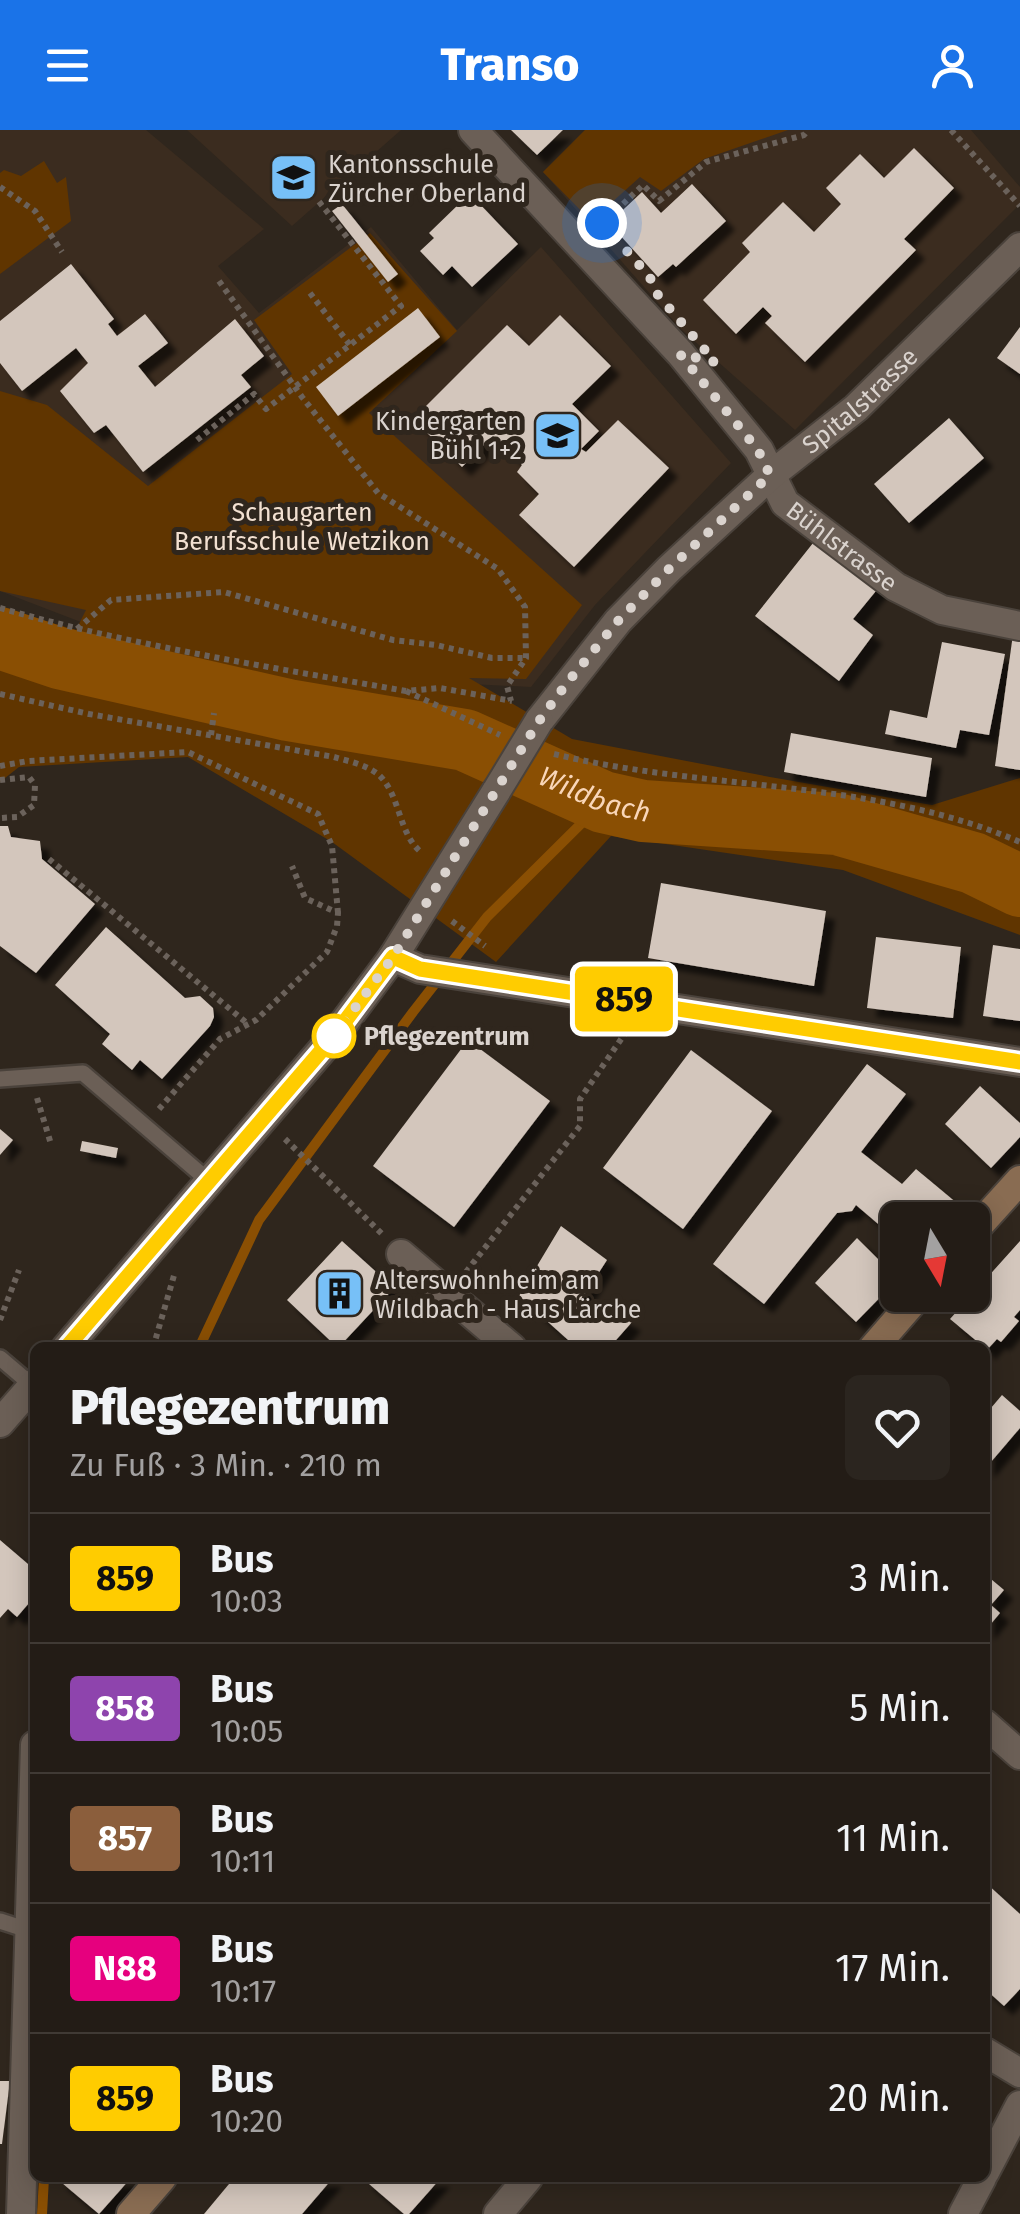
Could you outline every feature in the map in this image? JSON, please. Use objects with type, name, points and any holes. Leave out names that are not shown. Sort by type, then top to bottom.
[{"type":"main road","points":[[990,1213],[1020,1180]]},
{"type":"main road","points":[[878,1342],[904,1312]]},
{"type":"main road","points":[[131,2214],[159,2182]]},
{"type":"street","name":"Bühlstrasse","points":[[472,130],[680,354],[758,450],[785,503],[896,587],[942,610],[1020,626]]},
{"type":"street","name":"Spitalstrasse","points":[[71,1342],[334,1036],[393,957],[535,725],[618,621],[770,475],[856,408],[1020,247]]},
{"type":"street","points":[[393,957],[420,969],[1020,1062]]},
{"type":"street","points":[[401,1254],[505,1342]]},
{"type":"street","points":[[0,1423],[30,1395]]},
{"type":"street","points":[[990,1728],[1020,1755]]},
{"type":"street","points":[[21,2214],[30,1931]]},
{"type":"street","points":[[990,2055],[1020,2073]]},
{"type":"street","points":[[990,2163],[1020,2105]]},
{"type":"street","points":[[498,2214],[525,2182]]},
{"type":"street","points":[[963,2214],[980,2182]]},
{"type":"lane","points":[[0,1079],[83,1073],[210,1182]]},
{"type":"lane","points":[[0,1358],[30,1393]]},
{"type":"lane","points":[[0,1921],[30,1931]]},
{"type":"path","points":[[614,236],[602,223],[643,185],[660,201],[706,162],[808,130]]},
{"type":"path","points":[[952,130],[1020,206]]},
{"type":"path","points":[[0,187],[35,211],[62,252]]},
{"type":"path","points":[[197,440],[254,394],[266,409],[401,306],[317,199]]},
{"type":"path","points":[[219,281],[295,387],[378,492],[498,569],[525,607],[526,658],[507,686],[511,701],[535,725],[608,766],[895,806],[983,826],[1020,842]]},
{"type":"path","points":[[310,293],[350,345]]},
{"type":"path","points":[[76,630],[111,600],[224,592],[394,640],[492,658],[526,658]]},
{"type":"path","points":[[0,608],[76,630],[406,691],[505,736]]},
{"type":"path","points":[[406,691],[440,688],[511,701]]},
{"type":"path","points":[[0,694],[89,714],[334,757],[364,766],[379,775],[410,840],[431,860]]},
{"type":"path","points":[[211,735],[214,713]]},
{"type":"path","points":[[0,766],[188,752],[318,814],[332,846],[338,926],[327,952],[256,1020],[220,1039],[145,1125]]},
{"type":"path","points":[[0,780],[29,776],[36,785],[34,805],[18,817],[0,818]]},
{"type":"path","points":[[49,859],[248,1024]]},
{"type":"path","points":[[292,866],[305,898],[338,912]]},
{"type":"path","points":[[452,920],[494,953]]},
{"type":"path","points":[[449,1294],[580,1126],[580,1099],[646,1002]]},
{"type":"path","points":[[36,1095],[51,1144]]},
{"type":"path","points":[[298,1152],[334,1183],[401,1254]]},
{"type":"path","points":[[0,1320],[19,1270]]},
{"type":"shaded area","points":[[0,130],[146,130],[264,229],[218,266],[259,313],[371,227],[457,330],[541,247],[731,463],[595,605],[531,687],[368,679],[86,624],[0,591]]},
{"type":"shaded area","name":"Kantonsschule Zürcher Oberland","points":[[187,130],[401,130],[292,226]]},
{"type":"shaded area","points":[[585,130],[971,130],[1020,187],[1020,204],[795,430],[681,329],[543,172]]},
{"type":"green space","points":[[585,130],[788,130],[704,159],[661,191],[640,177],[591,221],[543,172]]},
{"type":"green space","points":[[44,161],[57,183],[66,177],[71,221],[0,274],[0,173],[4,170],[21,176]]},
{"type":"green space","name":"Schaugarten Berufsschule Wetzikon","points":[[370,233],[457,331],[369,413],[582,605],[526,679],[469,678],[572,739],[770,777],[932,805],[1020,778],[1020,935],[843,870],[611,836],[496,962],[332,842],[188,757],[19,767],[0,782],[0,608],[76,630],[86,610],[0,591],[0,391],[47,405],[148,486],[292,374],[254,320]]},
{"type":"building","points":[[511,130],[563,130],[537,155]]},
{"type":"building","points":[[914,148],[954,188],[904,239],[916,250],[805,362],[765,323],[772,316],[763,307],[736,334],[703,300],[750,252],[742,243],[783,202],[814,232],[841,204],[826,188],[860,154],[884,178]]},
{"type":"building","points":[[692,184],[726,221],[676,267],[673,264],[658,277],[609,223],[642,192],[661,213]]},
{"type":"building","points":[[475,199],[518,244],[472,287],[452,266],[443,275],[420,251],[434,238],[429,233],[462,201],[467,206]]},
{"type":"building","points":[[342,204],[398,274],[388,282],[332,211]]},
{"type":"building","points":[[71,264],[114,319],[108,324],[117,336],[145,314],[168,343],[138,366],[155,387],[235,319],[264,356],[241,375],[251,387],[143,472],[106,425],[94,433],[60,391],[88,363],[76,348],[22,391],[0,363],[0,321]]},
{"type":"building","points":[[418,308],[440,337],[338,416],[316,387]]},
{"type":"building","points":[[560,315],[611,366],[572,404],[599,431],[581,449],[586,452],[618,420],[669,468],[574,567],[519,515],[539,494],[517,472],[522,465],[493,436],[462,467],[413,419],[507,325],[529,346]]},
{"type":"building","points":[[1020,327],[1020,374],[997,358]]},
{"type":"building","points":[[949,418],[984,458],[909,523],[874,484]]},
{"type":"building","points":[[817,538],[880,586],[853,619],[873,635],[839,681],[755,616]]},
{"type":"building","points":[[1013,634],[1020,635],[1020,770],[995,766]]},
{"type":"building","points":[[942,642],[1005,654],[989,735],[960,730],[956,748],[885,734],[890,710],[927,718]]},
{"type":"building","points":[[791,733],[932,758],[926,797],[784,772]]},
{"type":"building","points":[[0,826],[8,826],[11,837],[40,841],[42,859],[95,904],[36,973],[0,946]]},
{"type":"building","points":[[661,883],[826,911],[814,986],[648,958]]},
{"type":"building","points":[[106,927],[185,998],[200,996],[213,1008],[210,1026],[162,1079],[140,1060],[132,1070],[102,1044],[110,1034],[55,985]]},
{"type":"building","points":[[876,937],[961,947],[953,1018],[867,1008]]},
{"type":"building","points":[[993,945],[1020,949],[1020,1021],[983,1016]]},
{"type":"building","points":[[468,1040],[550,1101],[454,1227],[373,1166]]},
{"type":"building","points":[[691,1050],[772,1111],[683,1229],[603,1168]]},
{"type":"building","points":[[867,1064],[906,1094],[861,1152],[902,1184],[916,1169],[956,1202],[880,1202],[880,1226],[856,1205],[852,1211],[837,1213],[764,1304],[713,1264]]},
{"type":"building","points":[[980,1086],[1020,1123],[1020,1137],[991,1168],[945,1124]]},
{"type":"building","points":[[0,1129],[13,1140],[0,1155]]},
{"type":"building","points":[[82,1141],[118,1148],[116,1158],[80,1151]]},
{"type":"building","points":[[561,1226],[607,1260],[581,1300],[597,1313],[602,1306],[632,1322],[614,1342],[570,1342],[519,1296]]},
{"type":"building","points":[[857,1238],[880,1261],[880,1297],[856,1322],[815,1283]]},
{"type":"building","name":"Alterswohnheim am Wildbach - Haus Lärche","points":[[342,1241],[394,1288],[344,1342],[332,1342],[287,1300]]},
{"type":"building","points":[[1020,1241],[1020,1310],[1014,1317],[1019,1321],[1001,1342],[997,1339],[990,1347],[990,1342],[978,1342],[950,1319],[956,1312],[990,1312],[990,1274]]},
{"type":"building","points":[[1002,1395],[1020,1411],[1020,1428],[990,1463],[990,1409]]},
{"type":"building","points":[[0,1540],[30,1566],[30,1602],[17,1617],[8,1609],[0,1618]]},
{"type":"building","points":[[990,1578],[1004,1590],[991,1605],[1000,1613],[990,1625]]},
{"type":"building","points":[[990,1887],[1020,1914],[1020,1989],[1004,2006],[990,1993]]},
{"type":"building","points":[[0,2081],[10,2081],[2,2144],[0,2144]]},
{"type":"building","points":[[61,2182],[127,2182],[99,2214]]},
{"type":"building","points":[[231,2182],[330,2182],[302,2214],[204,2214]]},
{"type":"building","points":[[367,2182],[437,2182],[409,2214],[404,2214]]},
{"type":"waterway","name":"Wildbach","points":[[0,638],[59,658],[288,710],[465,740],[603,802],[643,811],[837,824],[973,863],[1020,886]]},
{"type":"waterway","points":[[202,1342],[259,1220],[413,1012],[487,917],[603,802]]},
{"type":"waterway","points":[[42,2214],[44,2182]]},
{"type":"bus line","name":"859","points":[[71,1342],[334,1036],[393,957],[420,969],[1020,1062]]},
{"type":"place","name":"Kantonsschule Zürcher Oberland","points":[[293,178]]},
{"type":"place","name":"Kindergarten Bühl 1+2","points":[[557,435]]},
{"type":"place","name":"Pflegezentrum","points":[[334,1036]]},
{"type":"place","name":"Alterswohnheim am Wildbach - Haus Lärche","points":[[340,1294]]},
{"type":"route","points":[[334,1036],[393,957],[539,721],[567,683],[618,621],[770,475],[758,450],[680,354],[715,362],[653,289],[650,277],[602,223]]}]
